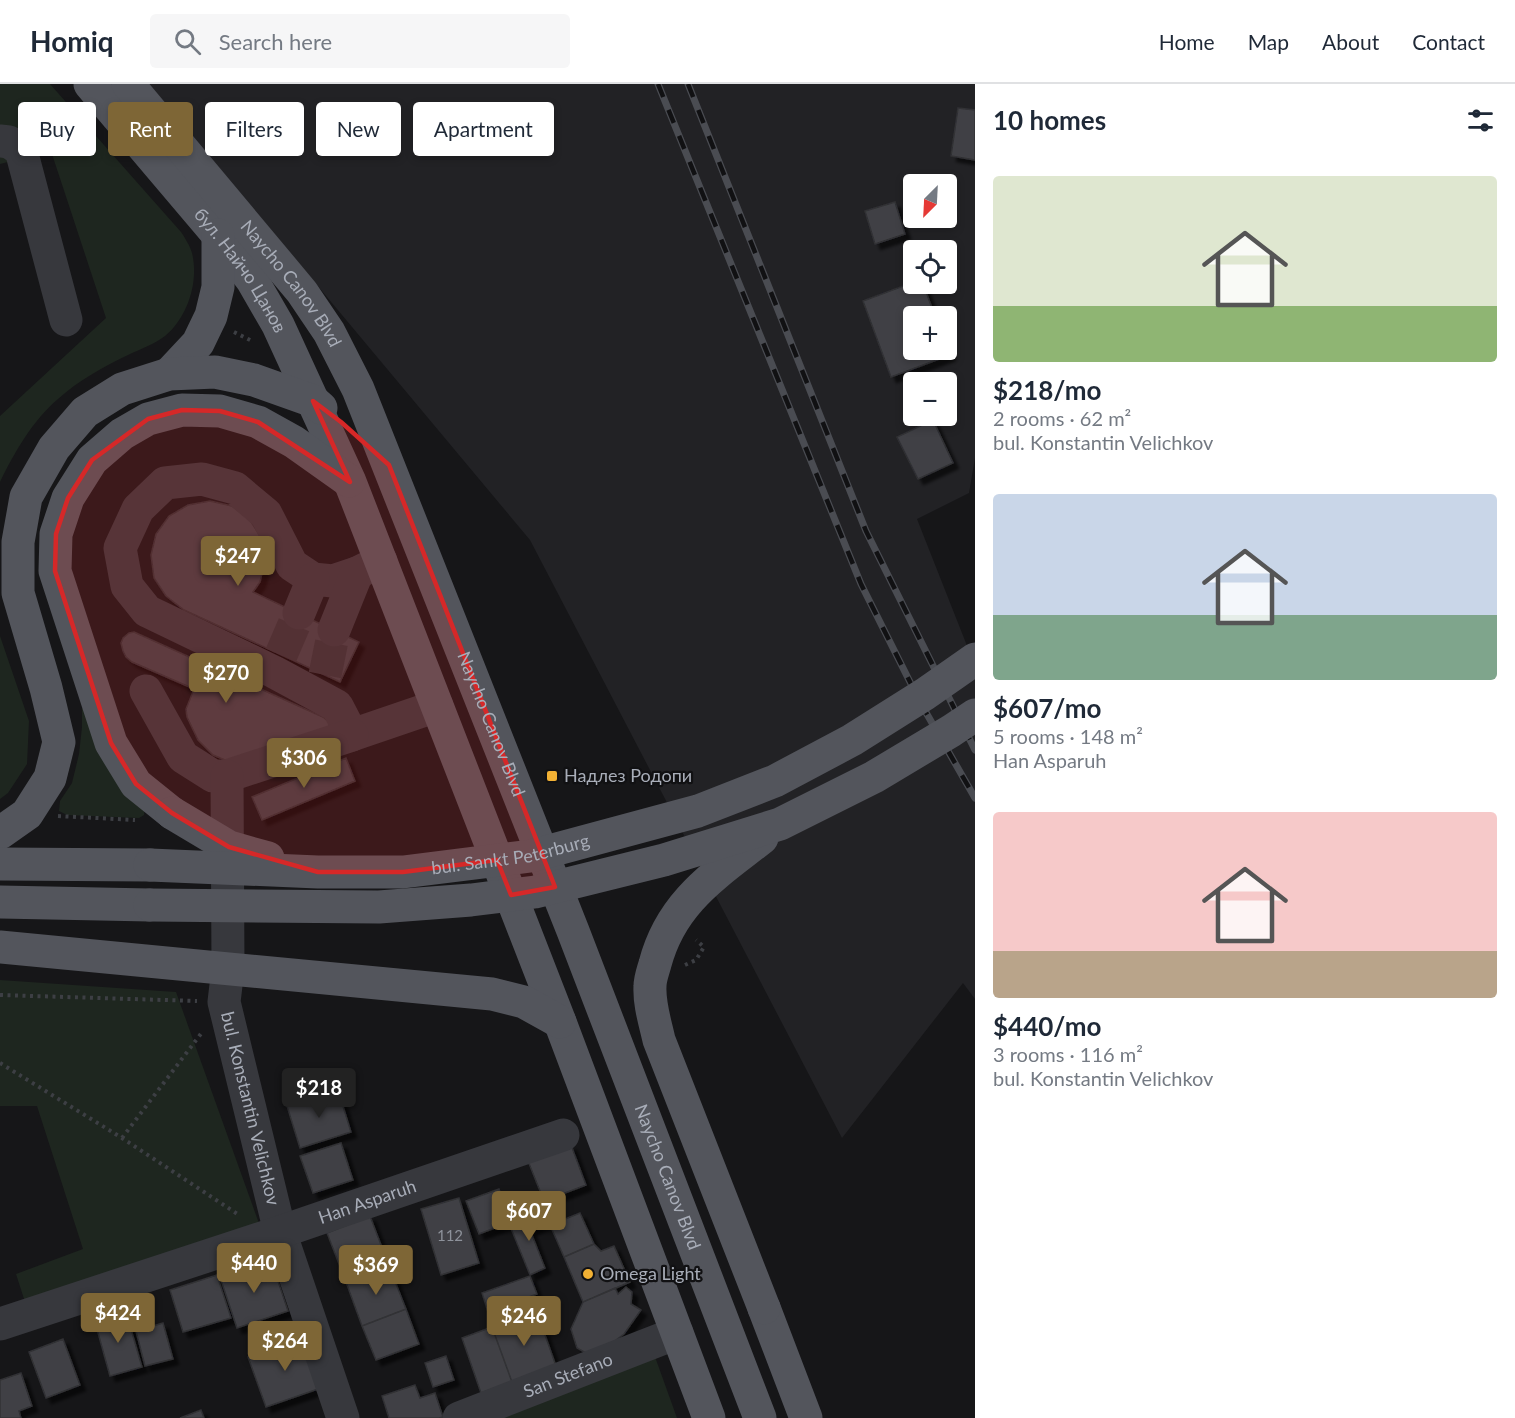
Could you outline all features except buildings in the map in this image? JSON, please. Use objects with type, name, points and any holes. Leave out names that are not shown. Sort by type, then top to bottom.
[{"type":"main road","name":"бул. Найчо Цанов","points":[[90,84],[218,235],[252,280],[278,325],[350,482]]},
{"type":"main road","name":"Naycho Canov Blvd","points":[[128,84],[302,292],[324,324],[358,389],[573,931],[760,1418]]},
{"type":"main road","points":[[169,374],[198,343],[211,316],[218,287],[218,235]]},
{"type":"main road","points":[[0,833],[27,814],[50,778],[59,742],[18,593],[18,542],[26,497],[54,448],[85,412],[122,389],[169,374],[214,372],[254,380],[313,401],[341,422],[389,465]]},
{"type":"main road","points":[[318,872],[229,847],[158,817],[111,743],[55,571],[56,534],[68,498],[92,460],[122,434],[148,418],[182,410],[220,411],[258,422],[294,442],[350,482],[369,567],[437,706],[560,1022],[709,1418]]},
{"type":"main road","name":"bul. Sankt Peterburg","points":[[0,864],[150,865],[318,872],[403,872],[531,856],[698,811],[775,781],[852,740],[975,659]]},
{"type":"main road","name":"bul. Sankt Peterburg","points":[[0,903],[379,907],[536,892],[664,860],[780,824],[874,777],[975,715]]},
{"type":"main road","points":[[780,824],[692,894],[673,920],[659,949],[650,984],[652,1009],[659,1040],[806,1418]]},
{"type":"main road","points":[[0,947],[492,994],[524,1002],[560,1022]]},
{"type":"street","points":[[0,141],[9,142],[21,150],[66,320]]},
{"type":"street","points":[[338,706],[278,664],[147,611],[127,586],[120,548],[138,509],[165,483],[202,479],[235,488],[266,514],[292,565],[312,579],[333,581],[369,567]]},
{"type":"street","points":[[334,630],[369,567]]},
{"type":"street","points":[[299,613],[312,579]]},
{"type":"street","points":[[325,675],[352,735]]},
{"type":"street","points":[[146,691],[183,758],[213,776],[227,776],[437,706]]},
{"type":"street","name":"bul. Konstantin Velichkov","points":[[227,776],[228,968],[224,1002],[280,1233],[343,1418]]},
{"type":"street","name":"Han Asparuh","points":[[0,1324],[280,1233],[563,1136]]},
{"type":"street","name":"San Stefano","points":[[459,1418],[677,1333]]},
{"type":"path","points":[[226,327],[255,343]]},
{"type":"path","points":[[57,816],[158,817]]},
{"type":"path","points":[[0,996],[224,1002]]},
{"type":"path","points":[[122,1138],[224,1002]]},
{"type":"path","points":[[0,1063],[122,1138],[241,1216]]},
{"type":"highlighted area","points":[[313,401],[341,422],[389,465],[555,887],[511,895],[497,860],[403,872],[318,872],[229,847],[172,813],[136,784],[111,743],[55,571],[56,534],[68,498],[92,460],[148,419],[182,410],[220,411],[258,422],[350,482]]},
{"type":"shaded area","points":[[0,84],[50,84],[66,102],[18,102],[18,156],[31,156],[0,164]]},
{"type":"shaded area","points":[[149,84],[975,84],[975,458],[969,493],[917,519],[975,666],[975,999],[963,983],[842,1138],[530,540],[209,156],[304,156],[304,102],[205,102],[205,151],[193,137],[193,102],[164,102]]},
{"type":"shaded area","points":[[96,136],[108,150],[108,156],[114,156],[181,232],[189,245],[194,264],[190,298],[180,319],[165,336],[92,374],[49,407],[25,438],[0,482],[0,416],[106,318],[53,156],[96,156]]},
{"type":"shaded area","points":[[0,636],[29,721],[27,764],[8,793],[0,799]]},
{"type":"shaded area","points":[[88,703],[145,804],[144,815],[139,818],[67,815],[59,811],[60,801],[72,783],[79,754],[82,709]]},
{"type":"shaded area","points":[[0,980],[176,992],[261,1229],[26,1305],[16,1274],[83,1249],[37,1106],[0,1106]]},
{"type":"shaded area","points":[[654,1354],[677,1418],[479,1418]]},
{"type":"tunnel","points":[[281,655],[299,613]]},
{"type":"tunnel","points":[[325,675],[334,630]]},
{"type":"railway","points":[[658,84],[861,584],[920,702],[975,798]]},
{"type":"railway","points":[[688,84],[866,531],[975,750]]},
{"type":"place","name":"Надлез Родопи","points":[[552,776]]},
{"type":"place","name":"Omega Light","points":[[588,1274]]}]
